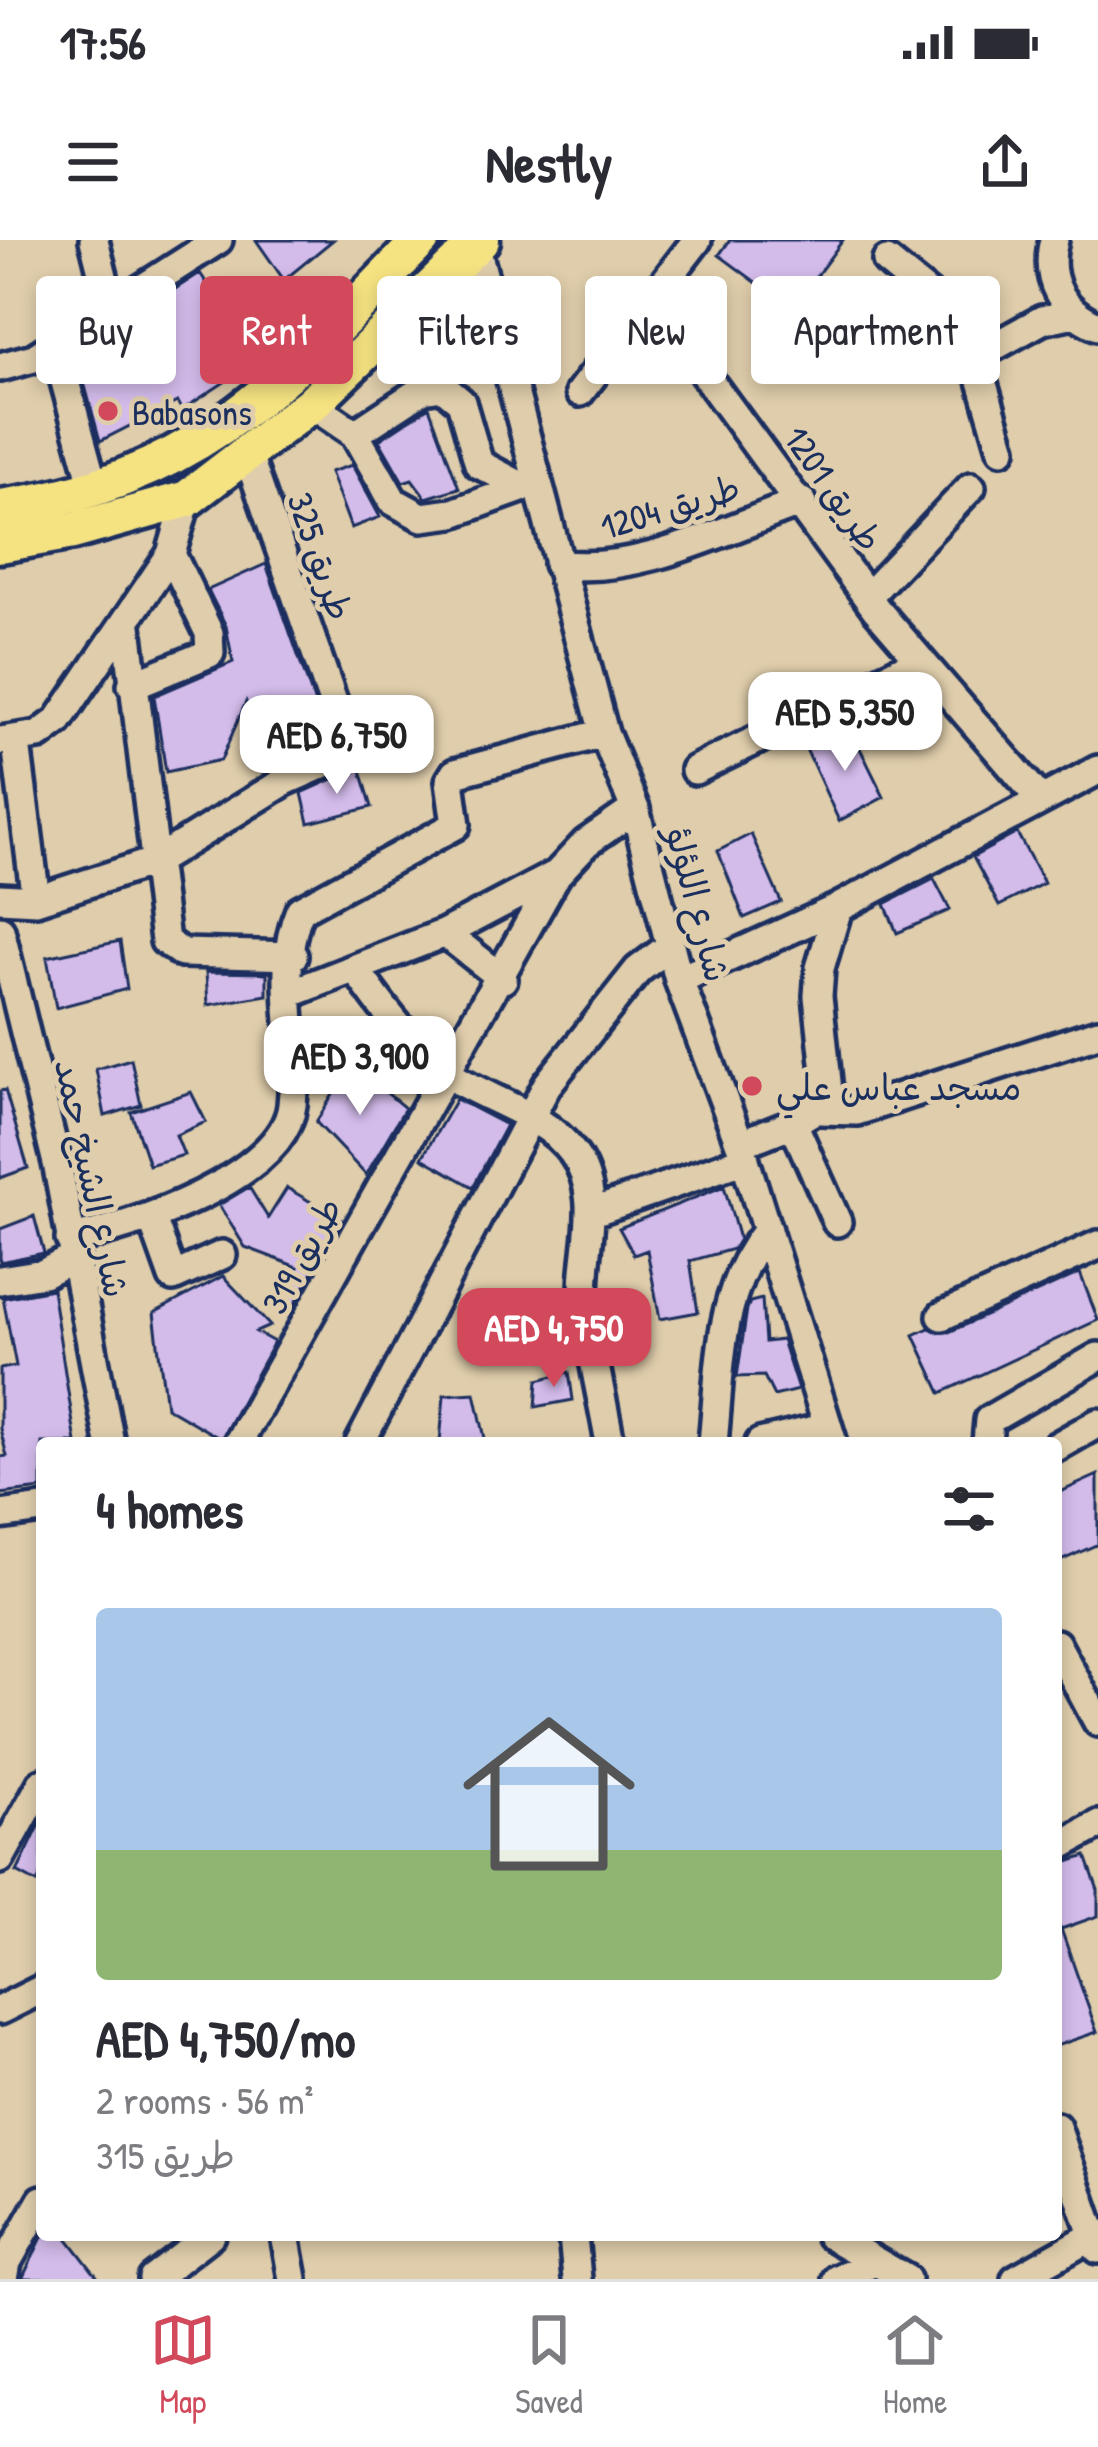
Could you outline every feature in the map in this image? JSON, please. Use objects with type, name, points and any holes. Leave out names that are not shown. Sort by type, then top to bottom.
[{"type":"main road","points":[[0,508],[94,488],[178,454],[255,406],[421,240]]},
{"type":"main road","points":[[0,544],[73,531],[187,499],[310,404],[466,247]]},
{"type":"street","points":[[94,240],[103,276]]},
{"type":"street","points":[[161,276],[218,240]]},
{"type":"street","points":[[671,276],[697,240]]},
{"type":"street","points":[[1054,240],[1055,287],[1086,320]]},
{"type":"street","name":"شارع اللؤلؤ","points":[[466,247],[529,485],[558,564],[604,733],[635,809],[679,980],[743,1151],[831,1435]]},
{"type":"street","points":[[887,261],[905,276]]},
{"type":"street","points":[[1000,343],[1042,320],[1086,320]]},
{"type":"street","points":[[0,368],[36,353]]},
{"type":"street","points":[[66,384],[94,488]]},
{"type":"street","points":[[580,392],[586,384]]},
{"type":"street","name":"طريق 1201","points":[[714,384],[919,661],[1041,800]]},
{"type":"street","points":[[982,384],[1003,449]]},
{"type":"street","points":[[355,434],[424,389],[442,386],[461,402],[478,464],[529,485]]},
{"type":"street","points":[[310,404],[355,434],[393,501],[422,518],[438,518],[529,485]]},
{"type":"street","name":"طريق 325","points":[[36,900],[155,861],[285,782],[356,749],[247,453]]},
{"type":"street","points":[[868,596],[970,487]]},
{"type":"street","points":[[0,898],[36,900],[8,742],[58,721],[127,626],[171,554],[187,499]]},
{"type":"street","name":"طريق 1204","points":[[558,564],[592,567],[630,561],[802,502]]},
{"type":"street","points":[[131,685],[210,652],[209,633],[171,554]]},
{"type":"street","points":[[127,626],[131,685],[170,946],[182,953],[293,956]]},
{"type":"street","points":[[695,770],[919,661]]},
{"type":"street","points":[[0,1280],[44,1273],[72,1248],[212,1189],[280,1132],[292,1109],[289,994],[296,918],[307,904],[456,825],[450,781],[455,773],[604,733]]},
{"type":"street","points":[[679,980],[838,908],[1098,770]]},
{"type":"street","name":"طريق 319","points":[[241,1437],[443,1070],[503,979],[557,874],[586,843],[635,809]]},
{"type":"street","name":"طريق 319","points":[[289,994],[445,933],[557,874]]},
{"type":"street","points":[[820,1110],[831,1094],[818,1027],[820,968],[838,908]]},
{"type":"street","name":"شارع الشيخ حمد","points":[[0,930],[57,1162],[109,1437]]},
{"type":"street","points":[[445,933],[503,979]]},
{"type":"street","points":[[363,1437],[567,1054],[638,970],[670,946]]},
{"type":"street","points":[[357,971],[378,1002],[443,1070],[531,1120],[572,1151],[592,1212],[585,1306],[609,1437]]},
{"type":"street","points":[[592,1212],[743,1151],[820,1110],[857,1111],[1098,1033]]},
{"type":"street","points":[[794,1123],[837,1222]]},
{"type":"street","points":[[152,1218],[173,1277],[222,1256]]},
{"type":"street","points":[[713,1437],[727,1306],[742,1265],[767,1229]]},
{"type":"street","points":[[942,1316],[1098,1245]]},
{"type":"street","points":[[987,1437],[988,1420],[1098,1357]]},
{"type":"street","points":[[1062,1444],[1098,1423]]},
{"type":"street","points":[[0,1515],[36,1510]]},
{"type":"street","points":[[1062,1655],[1098,1722]]},
{"type":"street","points":[[7,1846],[36,1794]]},
{"type":"street","points":[[0,1800],[7,1846]]},
{"type":"street","points":[[1062,1845],[1098,1825]]},
{"type":"street","points":[[0,1990],[36,1973]]},
{"type":"street","points":[[0,2009],[36,1992]]},
{"type":"street","points":[[1016,2279],[1049,2247],[1096,2239],[1062,2144]]},
{"type":"street","points":[[4,2279],[8,2262],[36,2211]]},
{"type":"street","points":[[153,2279],[202,2241]]},
{"type":"street","points":[[285,2241],[287,2275]]},
{"type":"street","points":[[574,2241],[577,2279]]},
{"type":"street","points":[[839,2241],[872,2264],[906,2279]]},
{"type":"street","points":[[837,2279],[872,2264]]},
{"type":"building","points":[[256,240],[333,240],[289,276],[281,276]]},
{"type":"building","points":[[730,240],[843,240],[816,276],[751,279],[719,255]]},
{"type":"building","points":[[202,276],[200,384],[222,384],[182,410],[177,402],[100,441],[84,384],[176,384],[176,288]]},
{"type":"building","points":[[429,407],[459,488],[426,498],[412,479],[403,482],[379,440]]},
{"type":"building","points":[[352,465],[380,517],[351,528],[330,472]]},
{"type":"building","points":[[266,564],[320,718],[258,737],[246,702],[221,760],[166,772],[154,696],[233,662],[226,626],[208,590]]},
{"type":"building","points":[[850,728],[884,797],[839,821],[806,749]]},
{"type":"building","points":[[360,767],[372,807],[309,823],[302,793]]},
{"type":"building","points":[[1017,833],[1044,883],[999,906],[973,857]]},
{"type":"building","points":[[751,834],[781,902],[744,918],[718,851]]},
{"type":"building","points":[[934,879],[950,910],[897,933],[885,904]]},
{"type":"building","points":[[120,941],[127,989],[56,1008],[47,957]]},
{"type":"building","points":[[206,972],[267,973],[267,995],[208,1005]]},
{"type":"building","points":[[131,1059],[141,1105],[105,1116],[96,1069]]},
{"type":"building","points":[[352,1064],[405,1108],[366,1175],[316,1122]]},
{"type":"building","points":[[5,1090],[28,1168],[0,1178],[0,1091]]},
{"type":"building","points":[[191,1092],[206,1122],[176,1135],[184,1155],[149,1165],[131,1112]]},
{"type":"building","points":[[456,1099],[506,1125],[473,1187],[422,1158]]},
{"type":"building","points":[[724,1186],[739,1239],[733,1249],[690,1261],[698,1312],[660,1319],[647,1250],[634,1255],[619,1228]]},
{"type":"building","points":[[249,1187],[268,1218],[287,1188],[342,1220],[293,1307],[282,1302],[298,1267],[245,1247],[219,1205]]},
{"type":"building","points":[[34,1216],[44,1253],[0,1262],[0,1229]]},
{"type":"building","points":[[1080,1273],[1098,1320],[941,1393],[914,1335],[929,1328],[949,1332]]},
{"type":"building","points":[[223,1276],[270,1326],[256,1332],[274,1342],[222,1437],[166,1407],[154,1313]]},
{"type":"building","points":[[52,1289],[75,1437],[36,1437],[36,1490],[0,1494],[0,1457],[7,1456],[0,1429],[0,1369],[16,1366],[3,1298]]},
{"type":"building","points":[[762,1299],[765,1342],[782,1340],[798,1390],[774,1396],[764,1376],[737,1377],[747,1309],[750,1302]]},
{"type":"building","points":[[497,1304],[501,1346],[476,1351],[473,1311]]},
{"type":"building","points":[[569,1372],[573,1400],[536,1407],[538,1380]]},
{"type":"building","points":[[475,1393],[485,1437],[440,1437],[444,1395]]},
{"type":"building","points":[[1098,1475],[1098,1544],[1062,1560],[1062,1491]]},
{"type":"building","points":[[36,1832],[36,1882],[17,1872]]},
{"type":"building","points":[[1086,1856],[1098,1890],[1098,1916],[1062,1929],[1062,1864]]},
{"type":"building","points":[[1062,1932],[1097,2032],[1062,2044]]},
{"type":"building","points":[[40,2241],[70,2241],[99,2279],[22,2279]]},
{"type":"place","name":"Babasons","points":[[108,411]]},
{"type":"place","name":"مسجد عباس علي","points":[[752,1086]]}]
